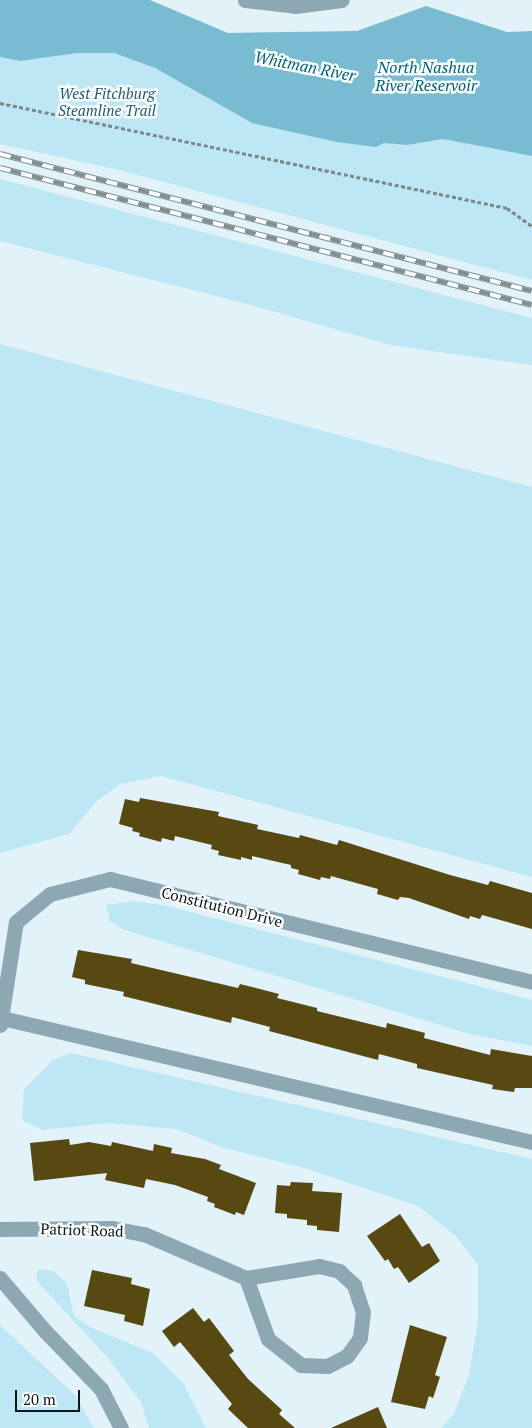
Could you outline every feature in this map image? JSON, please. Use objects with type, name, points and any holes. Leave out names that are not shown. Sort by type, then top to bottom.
[{"type":"lane","points":[[245,0],[295,6],[342,0]]},
{"type":"lane","name":"Constitution Drive","points":[[532,982],[110,879],[50,894],[16,922],[1,1021],[532,1142]]},
{"type":"lane","name":"Patriot Road","points":[[0,1229],[102,1228],[144,1234],[246,1278]]},
{"type":"lane","points":[[319,1266],[339,1272],[354,1285],[363,1312],[360,1338],[347,1356],[327,1366],[300,1366],[268,1339],[246,1278],[319,1266]]},
{"type":"lane","points":[[0,1278],[101,1389],[121,1428]]},
{"type":"path","points":[[0,103],[507,208],[532,226]]},
{"type":"green space","name":"West Fitchburg Steamline Trail","points":[[77,53],[113,53],[155,68],[252,123],[407,145],[443,139],[532,156],[532,280],[119,170],[0,144],[0,57],[20,61]]},
{"type":"green space","points":[[0,179],[532,318],[532,365],[390,345],[251,305],[0,241]]},
{"type":"green space","points":[[0,344],[532,487],[532,877],[161,776],[120,784],[96,802],[69,834],[0,853]]},
{"type":"green space","points":[[134,901],[167,906],[532,1000],[532,1046],[470,1034],[124,930],[110,921],[106,905]]},
{"type":"green space","points":[[71,1053],[532,1159],[532,1428],[441,1428],[454,1414],[469,1375],[478,1321],[478,1265],[456,1236],[418,1206],[308,1169],[221,1147],[177,1129],[108,1123],[42,1130],[22,1120],[24,1089],[53,1060]]},
{"type":"green space","points":[[38,1269],[54,1271],[67,1284],[74,1316],[92,1328],[153,1353],[183,1383],[206,1428],[149,1428],[141,1402],[108,1358],[36,1280]]},
{"type":"green space","points":[[0,1325],[75,1395],[94,1428],[0,1428]]},
{"type":"water","name":"North Nashua River Reservoir","points":[[0,0],[150,0],[228,33],[357,31],[426,6],[507,32],[532,31],[532,156],[443,139],[407,145],[384,143],[376,147],[337,142],[252,123],[155,68],[114,53],[77,53],[20,61],[0,57]]},
{"type":"building","points":[[140,798],[219,812],[218,816],[258,825],[257,829],[299,838],[300,835],[337,845],[339,840],[450,875],[488,885],[490,881],[532,893],[532,929],[482,915],[480,919],[470,916],[469,919],[409,898],[400,897],[398,900],[377,894],[378,889],[331,876],[330,879],[321,877],[320,880],[298,874],[299,870],[291,868],[291,865],[252,856],[252,860],[241,857],[241,860],[218,855],[219,851],[211,849],[212,845],[175,836],[174,841],[162,838],[161,842],[139,836],[140,833],[132,831],[133,828],[119,824],[125,799],[139,802]]},
{"type":"building","points":[[78,950],[132,959],[131,963],[238,988],[240,984],[279,994],[277,998],[317,1008],[317,1011],[386,1028],[387,1023],[425,1033],[424,1038],[490,1055],[491,1049],[532,1056],[532,1088],[515,1088],[514,1092],[492,1089],[493,1085],[417,1068],[417,1064],[379,1054],[378,1060],[269,1031],[270,1027],[232,1017],[231,1023],[123,996],[124,992],[85,984],[85,980],[72,977]]},
{"type":"building","points":[[69,1139],[70,1145],[89,1142],[111,1146],[112,1142],[153,1151],[154,1144],[172,1148],[171,1153],[205,1159],[221,1165],[219,1169],[256,1183],[244,1215],[236,1212],[235,1215],[214,1207],[215,1204],[207,1201],[208,1197],[175,1185],[146,1179],[144,1188],[105,1180],[107,1173],[34,1181],[30,1143]]},
{"type":"building","points":[[291,1182],[313,1183],[312,1191],[342,1193],[339,1232],[317,1230],[317,1226],[307,1225],[307,1220],[287,1218],[287,1214],[275,1213],[277,1185],[290,1186]]},
{"type":"building","points":[[400,1214],[422,1247],[429,1243],[440,1261],[409,1283],[398,1267],[394,1269],[388,1259],[385,1261],[367,1236]]},
{"type":"building","points":[[92,1270],[132,1278],[131,1284],[150,1289],[143,1326],[124,1321],[125,1315],[84,1306]]},
{"type":"building","points":[[193,1308],[204,1322],[209,1318],[234,1351],[229,1355],[248,1379],[282,1410],[279,1414],[295,1428],[248,1428],[228,1409],[232,1404],[180,1342],[174,1347],[162,1331]]},
{"type":"building","points":[[410,1325],[447,1337],[435,1375],[440,1377],[433,1398],[429,1396],[425,1409],[391,1402]]},
{"type":"building","points":[[378,1407],[387,1428],[331,1428]]},
{"type":"railway","points":[[0,154],[532,291]]},
{"type":"railway","points":[[0,168],[532,305]]},
{"type":"water label","name":"Whitman River","points":[[305,66]]}]
